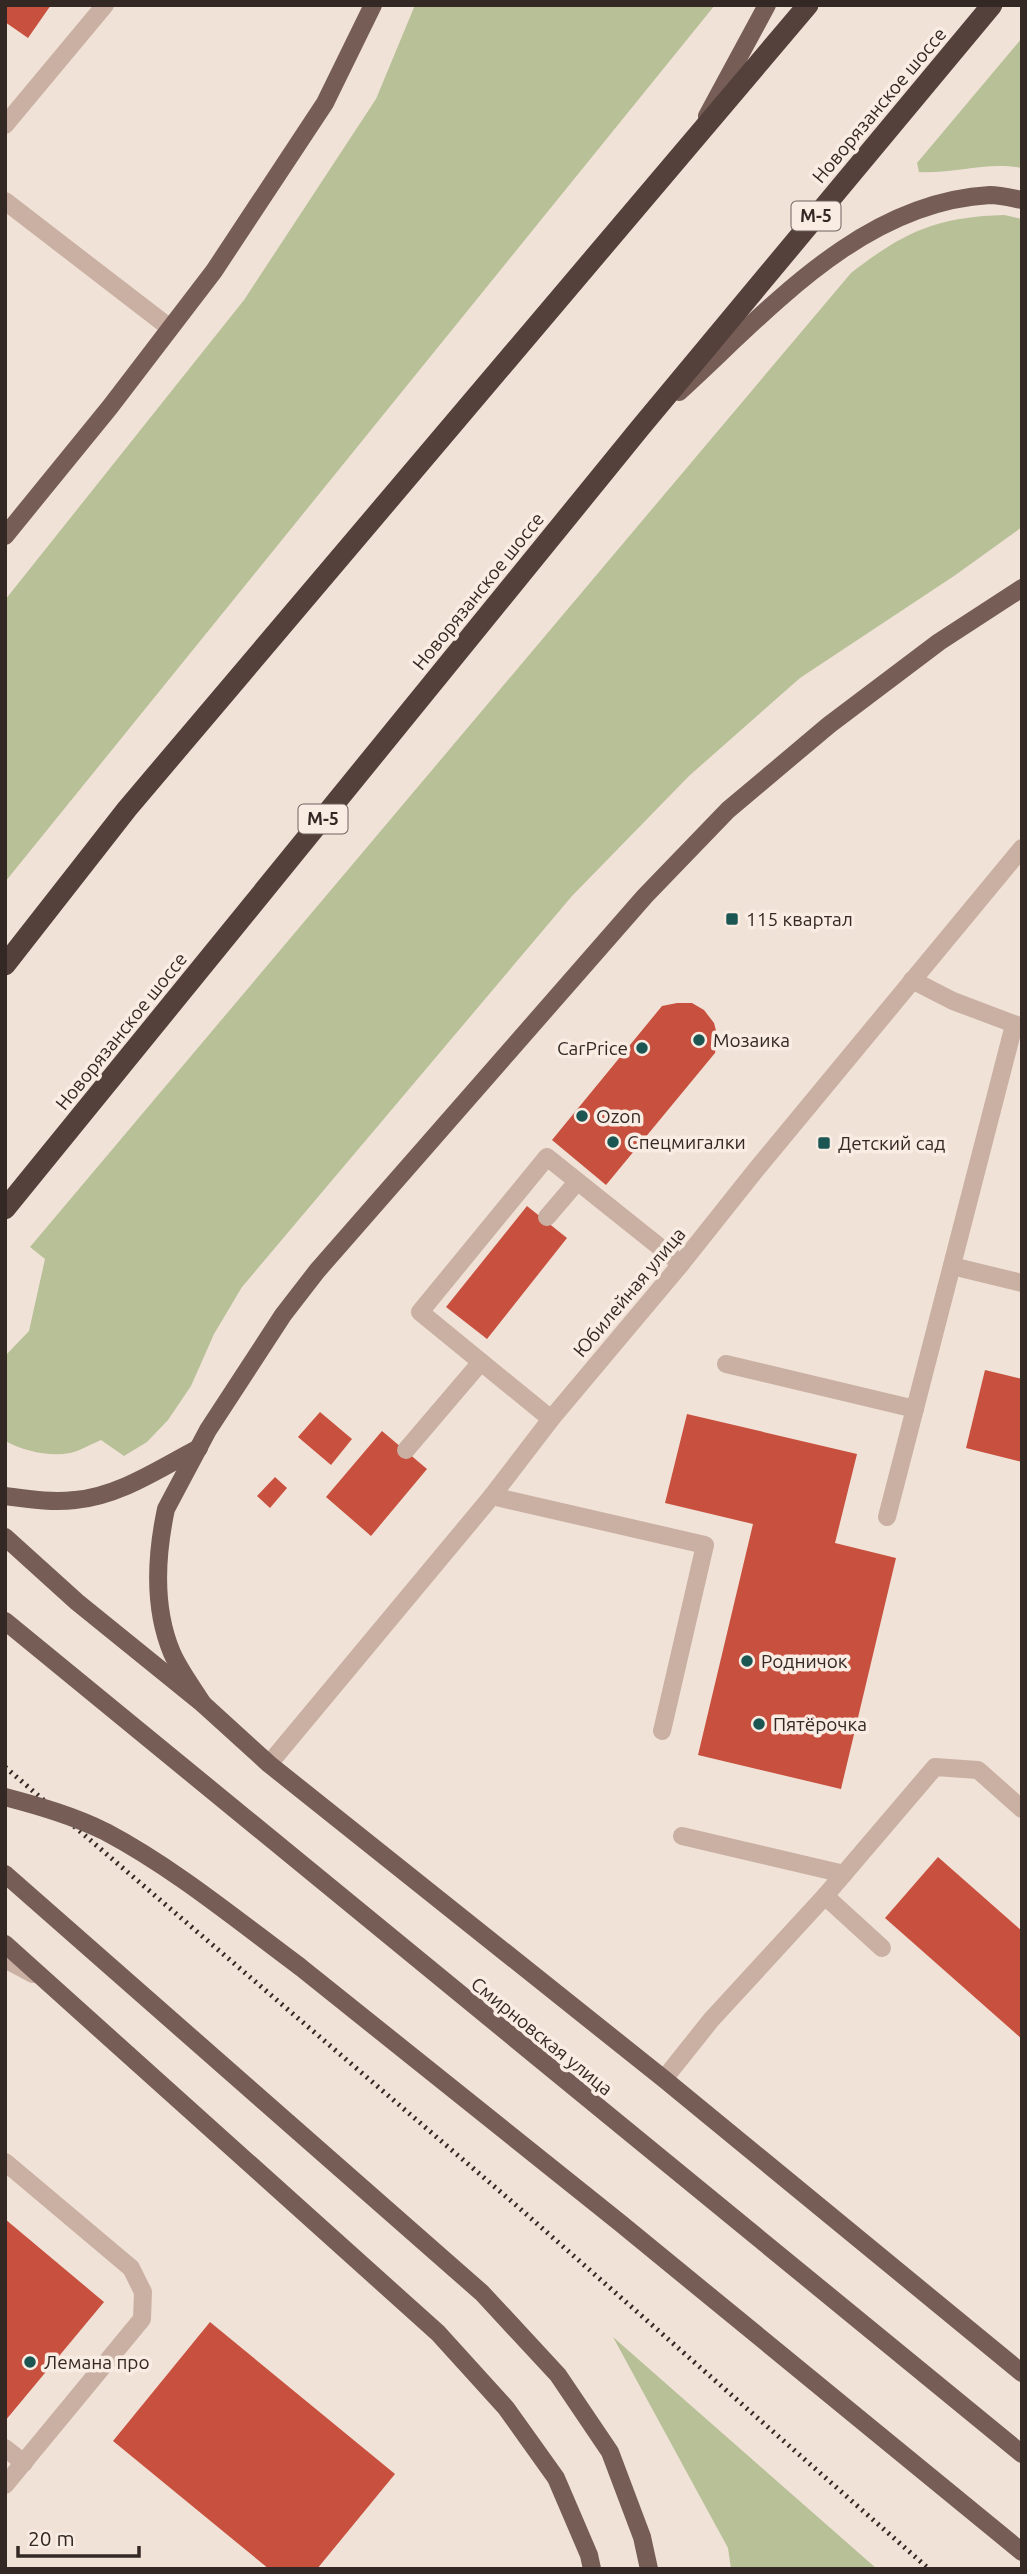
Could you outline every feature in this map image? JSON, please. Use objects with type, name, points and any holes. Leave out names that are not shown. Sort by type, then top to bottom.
[{"type":"highway","points":[[5,965],[127,809],[808,5]]},
{"type":"highway","name":"Новорязанское шоссе","points":[[5,1209],[640,428],[992,5]]},
{"type":"main road","points":[[5,536],[214,271],[325,103],[373,5]]},
{"type":"main road","points":[[691,145],[767,5]]},
{"type":"main road","name":"М-5","points":[[640,428],[796,286],[859,238],[906,213],[948,201],[993,195],[1022,200]]},
{"type":"main road","points":[[203,1704],[172,1653],[160,1610],[158,1562],[166,1509],[199,1448],[283,1315],[317,1270],[645,896],[728,810],[829,725],[939,642],[1022,588]]},
{"type":"main road","points":[[5,1496],[39,1501],[76,1500],[107,1493],[133,1483],[199,1448]]},
{"type":"main road","points":[[5,1537],[77,1602],[203,1704],[269,1764],[664,2079],[1022,2373]]},
{"type":"main road","name":"Смирновская улица","points":[[5,1621],[1022,2454]]},
{"type":"main road","points":[[5,1797],[47,1809],[105,1832],[168,1871],[299,1966],[620,2222],[1022,2552]]},
{"type":"main road","points":[[5,1874],[492,2303],[558,2375],[610,2452],[642,2537],[649,2569]]},
{"type":"main road","points":[[5,1944],[438,2333],[506,2407],[556,2478],[589,2555],[592,2569]]},
{"type":"street","points":[[5,125],[105,5]]},
{"type":"street","points":[[5,201],[170,328]]},
{"type":"street","name":"Юбилейная улица","points":[[269,1764],[1022,848]]},
{"type":"street","points":[[887,1517],[951,1266],[1018,1026],[953,1001],[912,980]]},
{"type":"street","points":[[551,1419],[481,1362],[458,1332],[420,1312],[547,1157],[681,1265]]},
{"type":"street","points":[[547,1217],[577,1182]]},
{"type":"street","points":[[951,1266],[1022,1283]]},
{"type":"street","points":[[406,1450],[481,1362]]},
{"type":"street","points":[[726,1364],[915,1409]]},
{"type":"street","points":[[492,1496],[705,1545],[662,1731]]},
{"type":"street","points":[[664,2079],[711,2020],[825,1896],[935,1767],[978,1770],[1022,1808]]},
{"type":"street","points":[[682,1836],[844,1874]]},
{"type":"street","points":[[825,1896],[882,1948]]},
{"type":"street","points":[[5,1959],[44,1980]]},
{"type":"street","points":[[5,2162],[131,2268],[144,2292],[142,2319],[5,2486]]},
{"type":"street","points":[[5,2448],[24,2463]]},
{"type":"green space","points":[[415,5],[715,5],[5,882],[5,600],[244,300],[376,99]]},
{"type":"green space","points":[[1022,38],[1022,168],[996,166],[919,172],[917,163]]},
{"type":"green space","points":[[1004,215],[1022,219],[1022,527],[954,576],[800,678],[689,776],[572,896],[242,1287],[214,1334],[191,1386],[168,1420],[147,1442],[124,1456],[101,1440],[74,1452],[62,1454],[45,1454],[5,1441],[5,1356],[29,1331],[45,1259],[30,1247],[851,273],[888,247],[922,229],[959,219]]},
{"type":"green space","points":[[613,2337],[877,2569],[731,2569],[728,2548]]},
{"type":"building","points":[[5,5],[51,5],[28,38],[5,22]]},
{"type":"building","points":[[692,1003],[704,1010],[714,1023],[718,1038],[715,1053],[606,1185],[552,1140],[662,1006]]},
{"type":"building","points":[[527,1206],[567,1238],[487,1339],[446,1307]]},
{"type":"building","points":[[985,1370],[1022,1379],[1022,1462],[966,1448]]},
{"type":"building","points":[[320,1412],[352,1439],[331,1465],[298,1437]]},
{"type":"building","points":[[687,1414],[857,1454],[835,1543],[896,1558],[841,1789],[698,1755],[753,1524],[665,1503]]},
{"type":"building","points":[[382,1431],[427,1469],[371,1536],[326,1497]]},
{"type":"building","points":[[275,1477],[287,1488],[270,1508],[257,1496]]},
{"type":"building","points":[[938,1857],[1022,1931],[1022,2039],[885,1918]]},
{"type":"building","name":"Лемана про","points":[[5,2219],[104,2302],[5,2421]]},
{"type":"building","points":[[210,2322],[395,2474],[317,2569],[269,2569],[113,2441]]},
{"type":"railway","points":[[5,1767],[517,2206],[929,2569]]},
{"type":"place","name":"115 квартал","points":[[732,919]]},
{"type":"place","name":"Мозаика","points":[[699,1040]]},
{"type":"place","name":"CarPrice","points":[[642,1048]]},
{"type":"place","name":"Ozon","points":[[582,1116]]},
{"type":"place","name":"Спецмигалки","points":[[613,1142]]},
{"type":"place","name":"Детский сад","points":[[824,1143]]},
{"type":"place","name":"Родничок","points":[[747,1661]]},
{"type":"place","name":"Пятёрочка","points":[[759,1724]]},
{"type":"place","name":"Лемана про","points":[[30,2362]]}]
